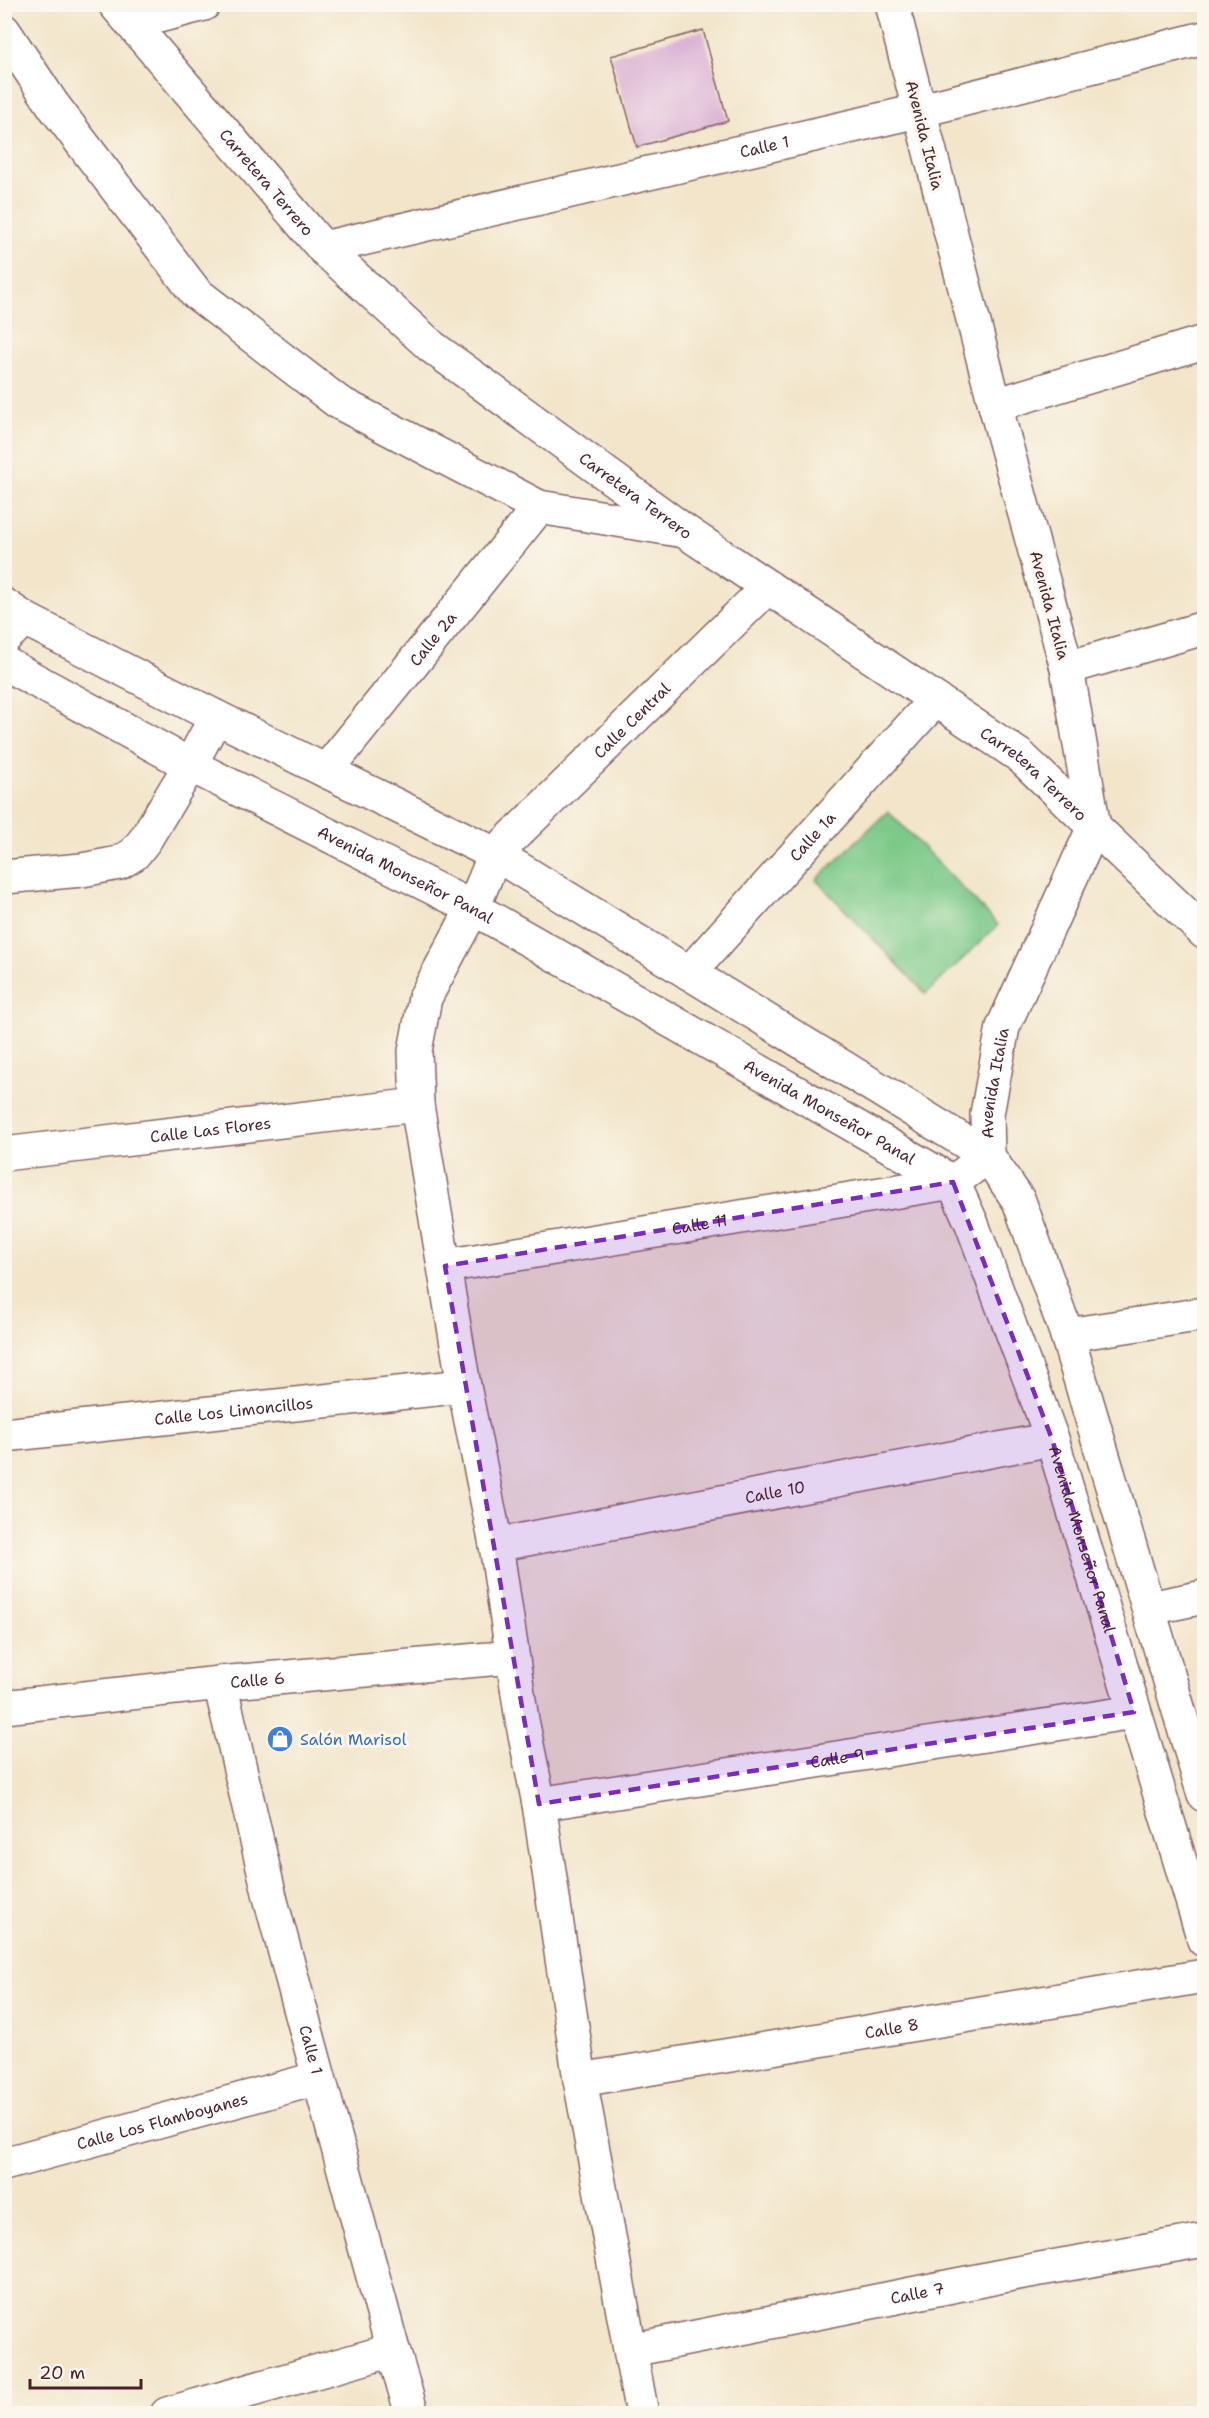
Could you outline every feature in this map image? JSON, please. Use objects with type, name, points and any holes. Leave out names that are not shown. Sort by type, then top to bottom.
[{"type":"street","points":[[123,14],[204,4]]},
{"type":"street","name":"Avenida Italia","points":[[892,4],[995,405],[1067,668],[1094,827],[1003,1027],[987,1114],[988,1156],[953,1182]]},
{"type":"street","name":"Carretera Terrero","points":[[123,14],[323,248],[432,347],[686,532],[1020,756],[1204,932]]},
{"type":"street","points":[[4,31],[53,105],[196,293],[338,402],[539,507],[686,532]]},
{"type":"street","name":"Calle 1","points":[[323,248],[918,111],[1204,38]]},
{"type":"street","points":[[995,405],[1204,342]]},
{"type":"street","name":"Calle 2a","points":[[326,771],[539,507]]},
{"type":"street","name":"Calle Central","points":[[495,854],[768,587]]},
{"type":"street","points":[[11,620],[216,717],[495,854],[988,1156],[1019,1201],[1067,1335],[1204,1795]]},
{"type":"street","points":[[1067,668],[1204,628]]},
{"type":"street","name":"Avenida Monseñor Panal","points":[[4,663],[190,765],[473,908],[953,1182],[972,1224],[1052,1439],[1204,1940]]},
{"type":"street","name":"Calle 1a","points":[[688,973],[935,699]]},
{"type":"street","points":[[4,878],[82,870],[119,863],[134,854],[145,840],[190,765],[216,717]]},
{"type":"street","points":[[495,854],[473,908],[425,998],[415,1051],[417,1105],[464,1386],[496,1545],[512,1657],[539,1804],[580,2080],[642,2414]]},
{"type":"street","name":"Calle Las Flores","points":[[4,1154],[417,1105]]},
{"type":"street","name":"Calle 11","points":[[445,1266],[953,1182]]},
{"type":"street","points":[[1067,1335],[1204,1314]]},
{"type":"street","name":"Calle Los Limoncillos","points":[[4,1435],[464,1386]]},
{"type":"street","name":"Calle 10","points":[[496,1545],[1052,1439]]},
{"type":"street","points":[[1150,1608],[1204,1597]]},
{"type":"street","name":"Calle 6","points":[[4,1707],[220,1683],[512,1657]]},
{"type":"street","name":"Calle 1","points":[[220,1683],[254,1834],[412,2414]]},
{"type":"street","name":"Calle 9","points":[[539,1804],[1134,1712]]},
{"type":"street","name":"Calle 8","points":[[580,2080],[1204,1976]]},
{"type":"street","name":"Calle Los Flamboyanes","points":[[4,2164],[319,2078]]},
{"type":"street","name":"Calle 7","points":[[631,2350],[1012,2274],[1204,2240]]},
{"type":"street","points":[[168,2414],[393,2350]]},
{"type":"highlighted area","points":[[953,1182],[1052,1439],[1134,1712],[539,1804],[445,1266]]},
{"type":"green space","points":[[888,811],[998,925],[926,994],[816,880]]},
{"type":"building","points":[[703,30],[728,121],[637,147],[611,56]]},
{"type":"place","name":"Salón Marisol","points":[[280,1739]]}]
